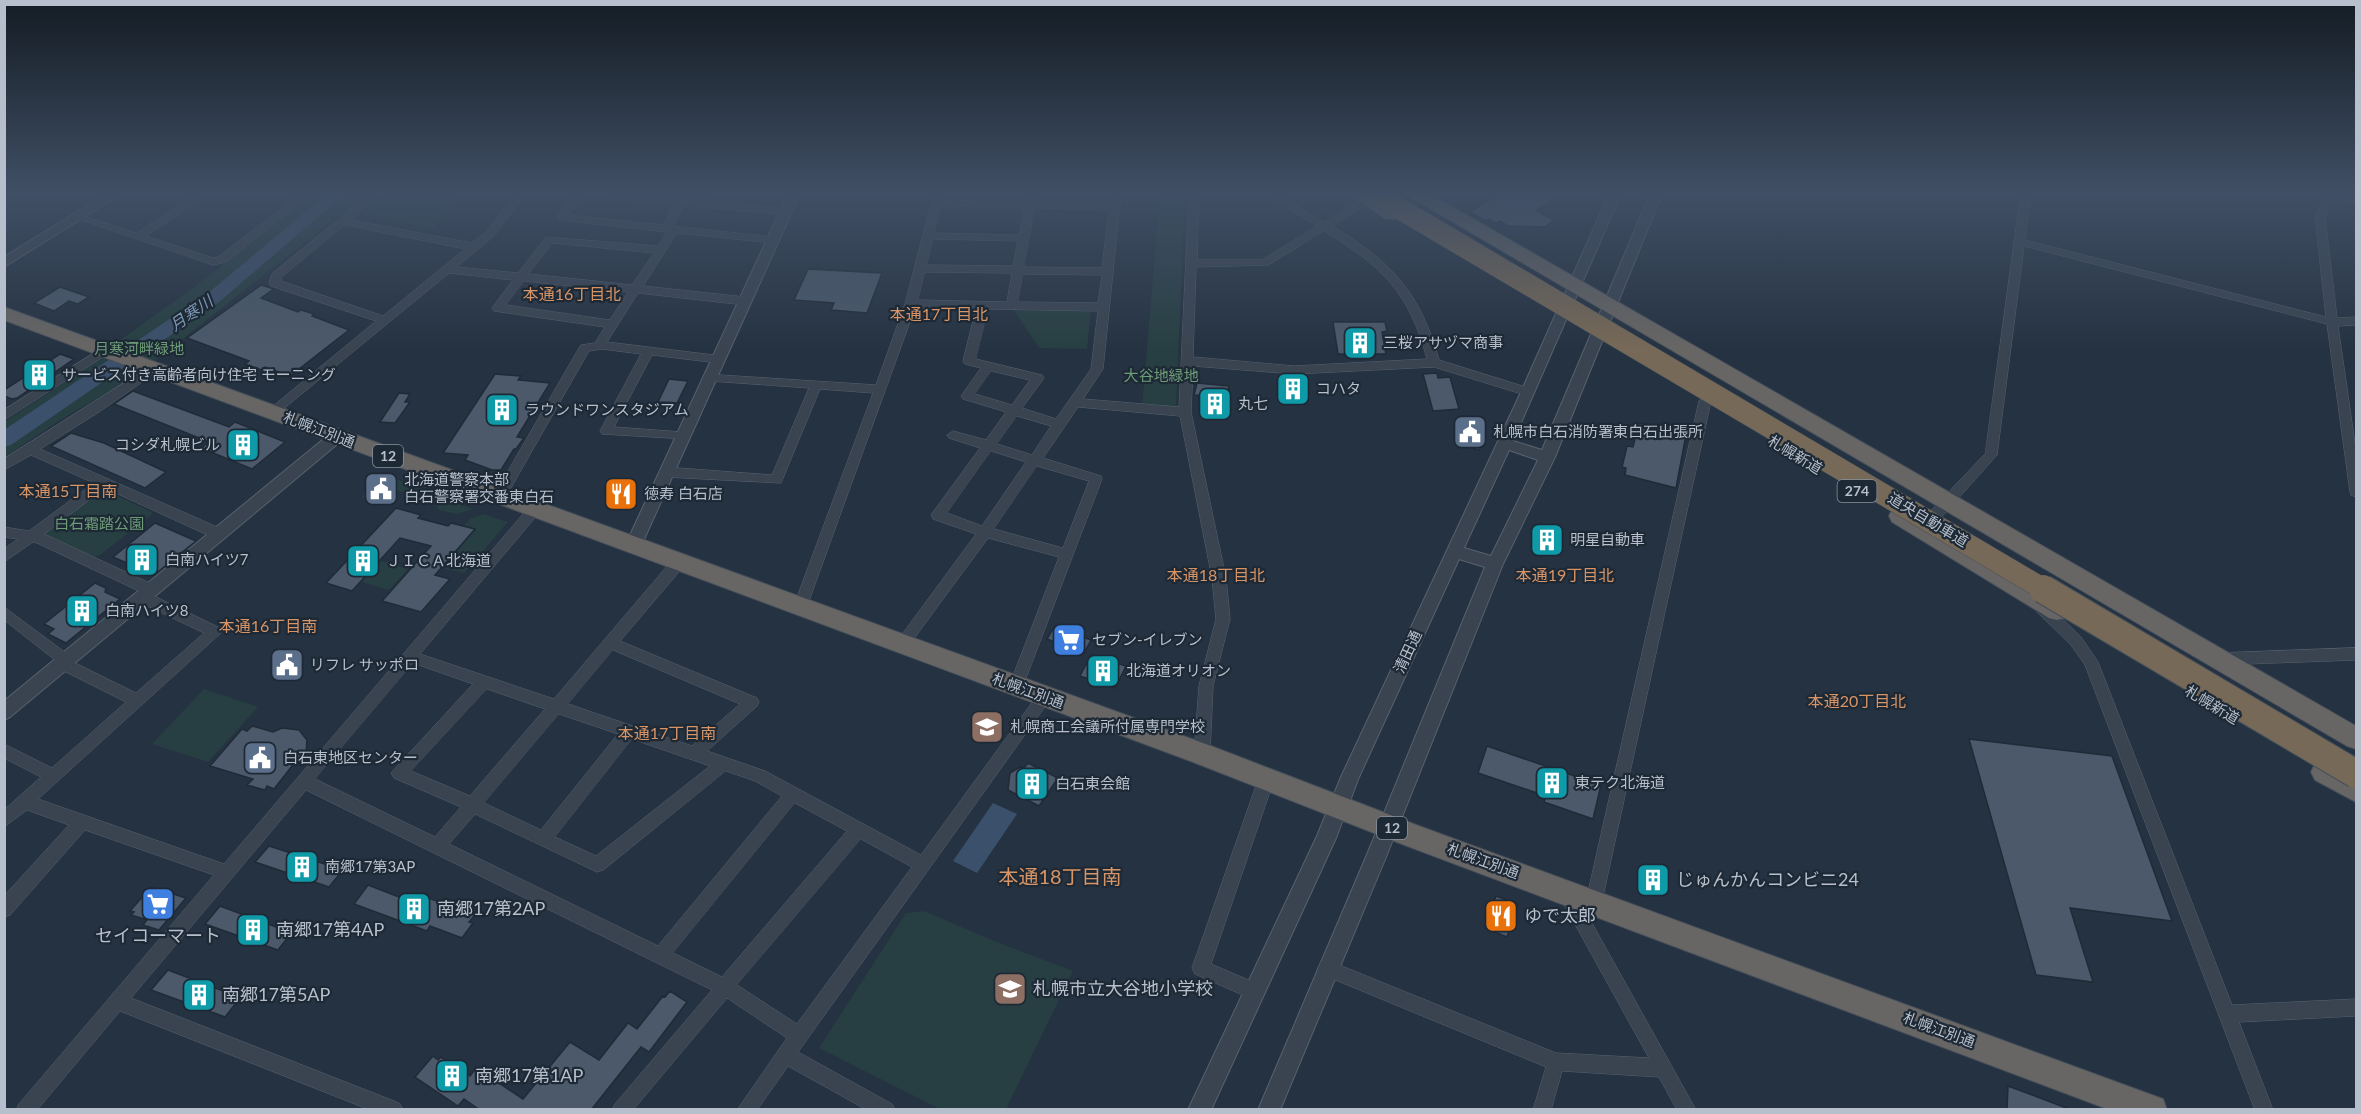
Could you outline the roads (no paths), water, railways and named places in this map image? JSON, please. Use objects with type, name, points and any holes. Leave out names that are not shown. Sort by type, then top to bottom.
[{"type":"highway","name":"札幌新道","points":[[1448,246],[2356,791]]},
{"type":"highway","name":"道央自動車道","points":[[1452,246],[2356,774]]},
{"type":"highway","name":"道央自動車道","points":[[1484,246],[2356,756]]},
{"type":"highway","name":"274","points":[[1508,246],[2356,738]]},
{"type":"highway","name":"札幌江別通","points":[[4,313],[800,608],[1202,754],[1266,780],[2152,1110]]},
{"type":"street","points":[[4,263],[31,246]]},
{"type":"street","points":[[164,246],[213,262],[218,262],[239,246]]},
{"type":"street","points":[[315,246],[276,277],[275,283],[384,320]]},
{"type":"street","points":[[470,246],[475,247]]},
{"type":"street","points":[[545,246],[498,308],[612,324]]},
{"type":"street","points":[[619,246],[658,250]]},
{"type":"street","points":[[600,346],[660,246]]},
{"type":"street","points":[[633,546],[769,246]]},
{"type":"street","points":[[800,608],[911,304],[927,246]]},
{"type":"street","points":[[1012,305],[1023,246]]},
{"type":"street","points":[[902,644],[985,532],[1097,369],[1111,246]]},
{"type":"street","points":[[1192,246],[1185,412],[1220,578],[1223,619],[1206,686],[1202,754]]},
{"type":"street","points":[[1191,264],[1264,262],[1291,246]]},
{"type":"street","points":[[1354,246],[1368,255],[1400,286],[1417,310],[1434,363]]},
{"type":"street","name":"清田通","points":[[1199,1110],[1593,246]]},
{"type":"street","points":[[1269,1110],[1389,826],[1495,564],[1547,457],[1634,246]]},
{"type":"street","points":[[1922,530],[1991,455],[2020,246]]},
{"type":"street","points":[[2036,246],[2332,322],[2356,321]]},
{"type":"street","points":[[2323,246],[2356,483]]},
{"type":"street","points":[[272,412],[475,247]]},
{"type":"street","points":[[921,268],[1108,272]]},
{"type":"street","points":[[447,269],[745,301]]},
{"type":"street","points":[[911,304],[1104,307]]},
{"type":"street","points":[[983,305],[969,361],[1038,378],[938,515],[985,532],[1067,554]]},
{"type":"street","points":[[499,497],[585,348],[600,346],[718,359]]},
{"type":"street","points":[[4,416],[109,352]]},
{"type":"street","points":[[648,352],[606,431],[682,436]]},
{"type":"street","points":[[1187,361],[1294,370],[1434,363],[1528,392]]},
{"type":"street","points":[[989,365],[967,396],[1059,424]]},
{"type":"street","points":[[4,465],[32,450],[149,366]]},
{"type":"street","points":[[709,377],[879,389]]},
{"type":"street","points":[[665,472],[776,480],[816,385]]},
{"type":"street","points":[[1594,901],[1705,401]]},
{"type":"street","points":[[1074,402],[1185,412]]},
{"type":"street","points":[[953,435],[1096,479],[1016,686]]},
{"type":"street","points":[[4,712],[336,437]]},
{"type":"street","points":[[1503,443],[1547,457]]},
{"type":"street","points":[[32,450],[219,534]]},
{"type":"street","points":[[4,557],[103,483]]},
{"type":"street","points":[[25,1110],[534,510]]},
{"type":"street","points":[[4,532],[39,538],[215,632],[4,820]]},
{"type":"street","points":[[1455,551],[1495,564]]},
{"type":"street","points":[[436,846],[679,562]]},
{"type":"street","points":[[2025,592],[2064,627],[2091,662],[2264,1110]]},
{"type":"street","points":[[4,612],[62,657],[63,664]]},
{"type":"street","points":[[610,643],[752,702],[694,754]]},
{"type":"street","points":[[2218,659],[2356,654]]},
{"type":"street","points":[[409,656],[760,776],[923,864]]},
{"type":"street","points":[[63,664],[137,701]]},
{"type":"street","points":[[484,682],[399,773],[473,805],[597,865],[724,764]]},
{"type":"street","points":[[2270,688],[2356,730]]},
{"type":"street","points":[[746,1110],[1044,697]]},
{"type":"street","points":[[544,839],[629,732]]},
{"type":"street","points":[[4,750],[53,776]]},
{"type":"street","points":[[1254,991],[1201,968],[1266,780]]},
{"type":"street","points":[[304,781],[726,988],[799,1036]]},
{"type":"street","points":[[661,955],[793,794]]},
{"type":"street","points":[[25,802],[226,872]]},
{"type":"street","points":[[4,909],[81,823]]},
{"type":"street","points":[[621,1110],[860,830]]},
{"type":"street","points":[[1566,892],[1687,1110]]},
{"type":"street","points":[[1328,969],[1556,1062],[1664,1068]]},
{"type":"street","points":[[118,1001],[394,1110]]},
{"type":"street","points":[[2227,1014],[2356,1007]]},
{"type":"street","points":[[786,1055],[858,1103],[886,1110]]},
{"type":"street","points":[[1542,1110],[1556,1062]]},
{"type":"water","points":[[993,803],[1017,814],[977,873],[953,861]]},
{"type":"waterway","name":"月寒川","points":[[4,440],[213,298],[275,246]]},
{"type":"place","name":"三桜アサヅマ商事","points":[[1360,343]]},
{"type":"place","name":"サービス付き高齢者向け住宅 モーニング","points":[[39,375]]},
{"type":"place","name":"コハタ","points":[[1293,389]]},
{"type":"place","name":"丸七","points":[[1215,404]]},
{"type":"place","name":"ラウンドワンスタジアム","points":[[502,410]]},
{"type":"place","name":"札幌市白石消防署東白石出張所","points":[[1470,432]]},
{"type":"place","name":"コシダ札幌ビル","points":[[243,445]]},
{"type":"place","name":"北海道警察本部 白石警察署交番東白石","points":[[381,489]]},
{"type":"place","name":"徳寿 白石店","points":[[621,494]]},
{"type":"place","name":"明星自動車","points":[[1547,540]]},
{"type":"place","name":"白南ハイツ7","points":[[142,560]]},
{"type":"place","name":"ＪＩＣＡ北海道","points":[[363,561]]},
{"type":"place","name":"白南ハイツ8","points":[[82,611]]},
{"type":"place","name":"セブン-イレブン","points":[[1069,640]]},
{"type":"place","name":"リフレ サッポロ","points":[[287,665]]},
{"type":"place","name":"北海道オリオン","points":[[1103,671]]},
{"type":"place","name":"札幌商工会議所付属専門学校","points":[[987,727]]},
{"type":"place","name":"白石東地区センター","points":[[260,758]]},
{"type":"place","name":"東テク北海道","points":[[1552,783]]},
{"type":"place","name":"白石東会館","points":[[1032,784]]},
{"type":"place","name":"南郷17第3AP","points":[[302,867]]},
{"type":"place","name":"じゅんかんコンビニ24","points":[[1653,880]]},
{"type":"place","name":"セイコーマート","points":[[158,904]]},
{"type":"place","name":"南郷17第2AP","points":[[414,909]]},
{"type":"place","name":"ゆで太郎","points":[[1501,916]]},
{"type":"place","name":"南郷17第4AP","points":[[253,930]]},
{"type":"place","name":"札幌市立大谷地小学校","points":[[1010,989]]},
{"type":"place","name":"南郷17第5AP","points":[[199,995]]},
{"type":"place","name":"南郷17第1AP","points":[[452,1076]]},
{"type":"district","name":"本通16丁目北","points":[[572,294]]},
{"type":"district","name":"本通17丁目北","points":[[939,314]]},
{"type":"district","name":"本通15丁目南","points":[[68,491]]},
{"type":"district","name":"本通18丁目北","points":[[1216,575]]},
{"type":"district","name":"本通19丁目北","points":[[1565,575]]},
{"type":"district","name":"本通16丁目南","points":[[268,626]]},
{"type":"district","name":"本通20丁目北","points":[[1857,701]]},
{"type":"district","name":"本通17丁目南","points":[[667,733]]},
{"type":"district","name":"本通18丁目南","points":[[1060,877]]},
{"type":"park label","name":"月寒河畔緑地","points":[[139,349]]},
{"type":"park label","name":"大谷地緑地","points":[[1161,376]]},
{"type":"park label","name":"白石霜踏公園","points":[[99,524]]}]
